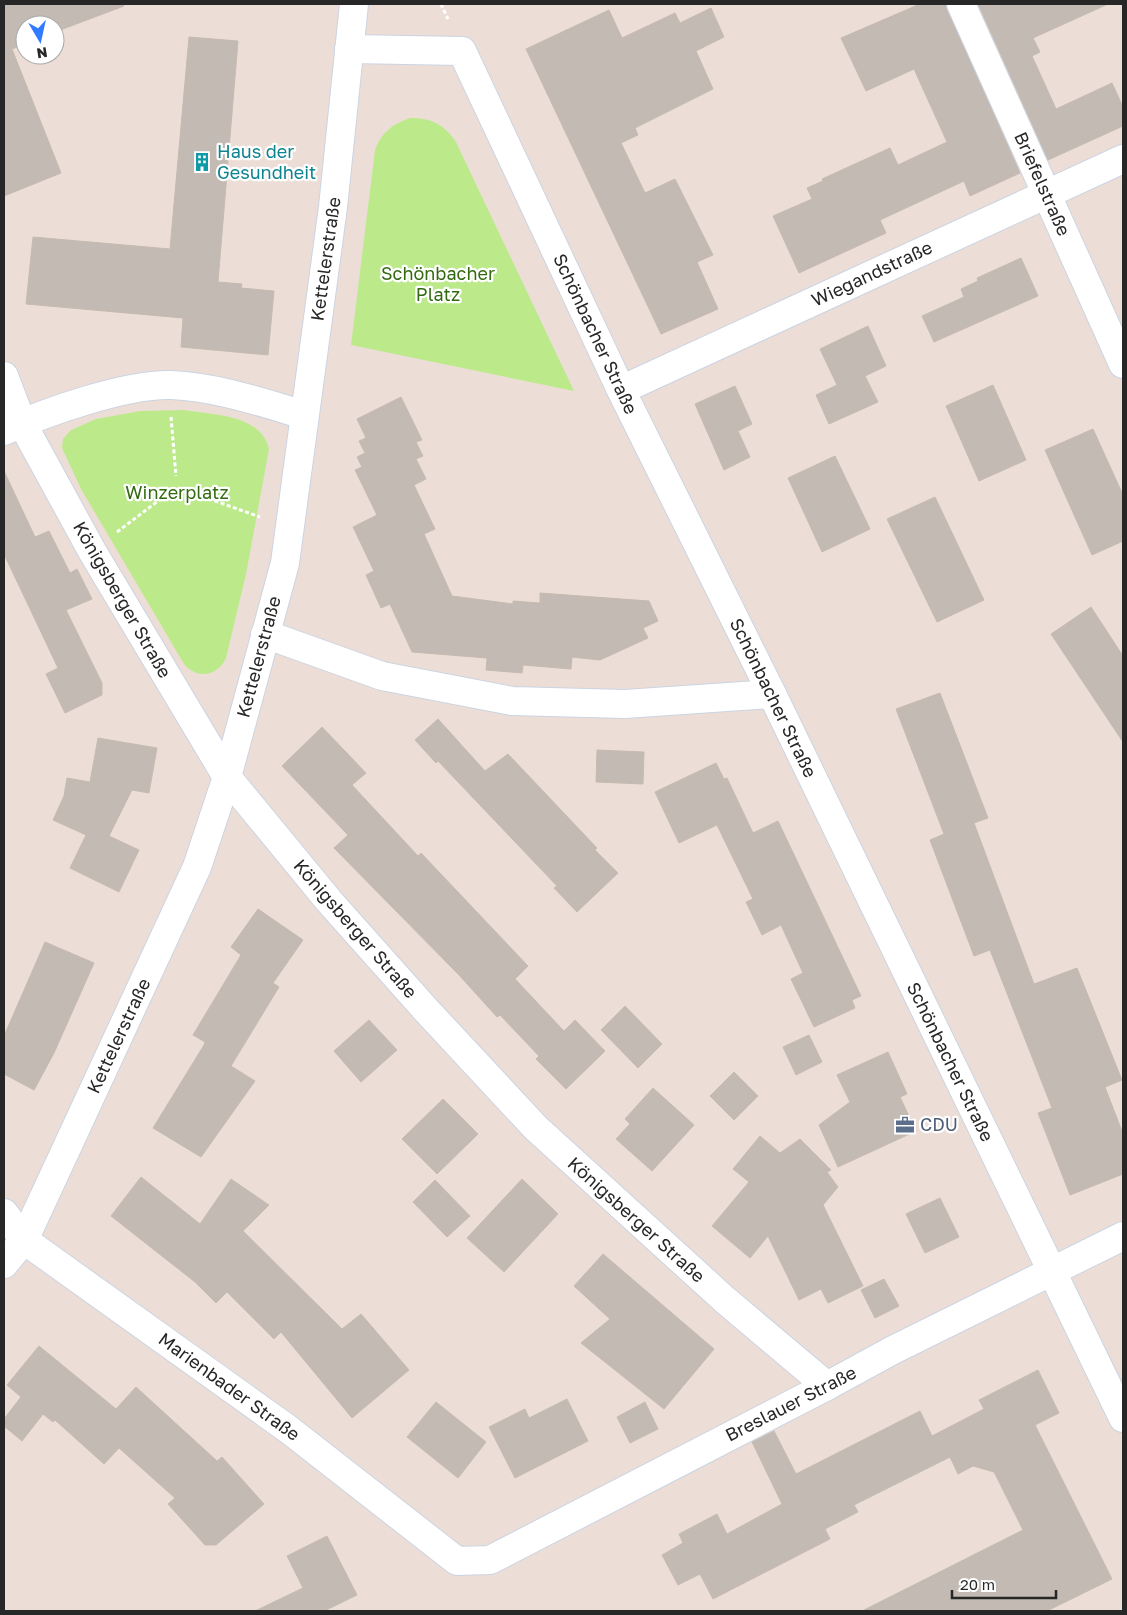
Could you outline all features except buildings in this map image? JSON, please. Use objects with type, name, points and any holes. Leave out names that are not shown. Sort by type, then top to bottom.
[{"type":"street","name":"Kettelerstraße","points":[[4,1264],[24,1240],[197,868],[227,777],[285,562],[333,207],[354,4]]},
{"type":"street","name":"Briefelstraße","points":[[961,4],[1123,364]]},
{"type":"street","name":"Schönbacher Straße","points":[[349,49],[462,51],[621,390],[772,694],[1123,1418]]},
{"type":"street","name":"Wiegandstraße","points":[[621,390],[1123,159]]},
{"type":"street","name":"Königsberger Straße","points":[[4,376],[13,427],[92,550],[227,777],[329,901],[426,1011],[536,1128],[724,1300],[827,1386]]},
{"type":"street","points":[[13,427],[86,401],[125,391],[170,385],[222,391],[304,415]]},
{"type":"street","points":[[265,634],[382,676],[512,701],[625,704],[772,694]]},
{"type":"street","name":"Marienbader Straße","points":[[4,1212],[24,1240],[288,1429],[457,1561]]},
{"type":"street","name":"Breslauer Straße","points":[[457,1561],[490,1560],[893,1350],[1123,1236]]},
{"type":"path","points":[[170,385],[176,476]]},
{"type":"path","points":[[190,492],[257,517],[291,515]]},
{"type":"path","points":[[92,550],[162,498]]},
{"type":"green space","name":"Schönbacher Platz","points":[[410,118],[424,119],[442,126],[456,142],[574,391],[351,345],[375,150],[380,139],[388,130]]},
{"type":"green space","name":"Winzerplatz","points":[[184,410],[222,415],[246,423],[264,437],[269,449],[246,574],[226,658],[218,669],[207,674],[195,672],[184,664],[81,489],[62,448],[63,439],[71,430],[96,419],[140,411]]},
{"type":"place","name":"Haus der Gesundheit","points":[[202,162]]},
{"type":"place","name":"CDU","points":[[905,1125]]}]
